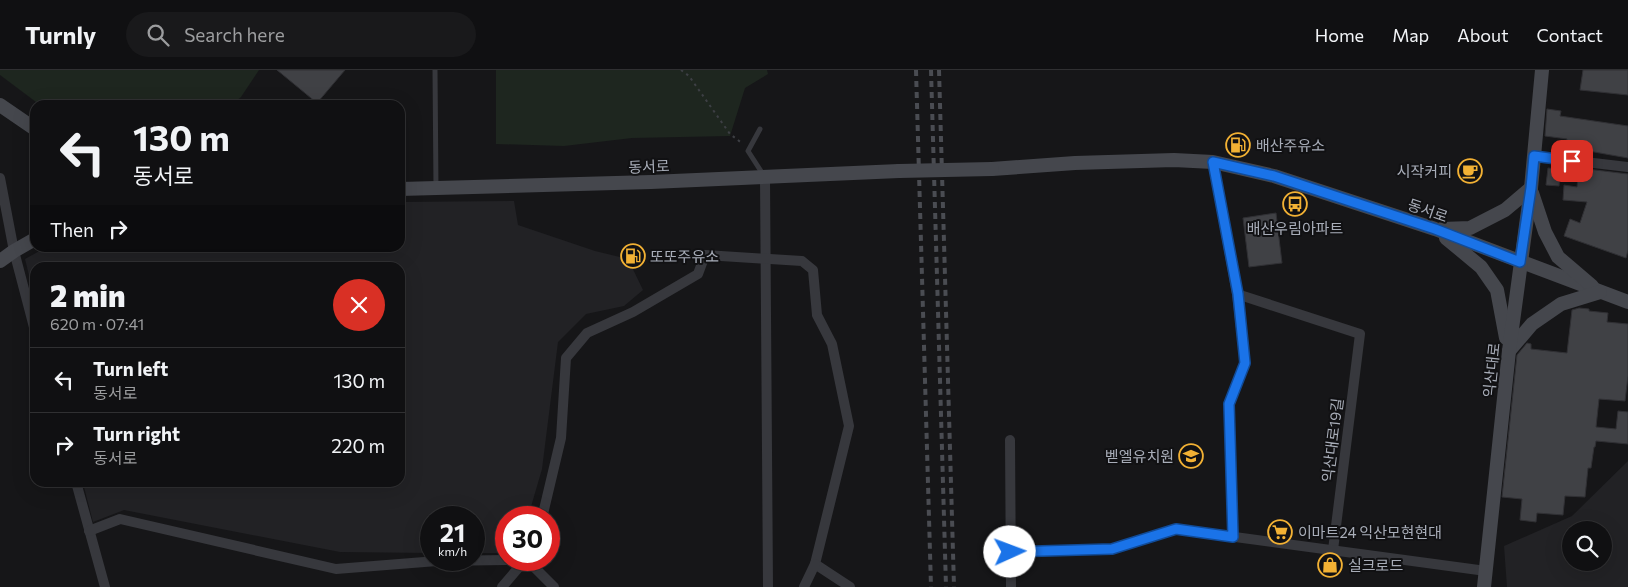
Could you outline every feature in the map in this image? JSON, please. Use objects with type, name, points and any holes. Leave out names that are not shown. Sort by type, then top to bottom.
[{"type":"street","name":"익산대로","points":[[1484,587],[1509,351],[1531,188],[1542,70]]},
{"type":"street","points":[[0,106],[30,126]]},
{"type":"street","points":[[1534,156],[1628,167]]},
{"type":"street","name":"동서로","points":[[405,189],[765,178],[1075,163],[1174,160],[1213,162],[1274,176],[1435,229],[1628,302]]},
{"type":"street","points":[[1213,162],[1238,294],[1245,363],[1229,404],[1233,537]]},
{"type":"street","points":[[0,178],[14,251],[30,312]]},
{"type":"street","points":[[765,178],[768,587]]},
{"type":"street","points":[[1435,229],[1470,228],[1505,210],[1531,188],[1545,232],[1558,257],[1600,292]]},
{"type":"street","points":[[1435,229],[1481,267],[1497,290],[1509,351]]},
{"type":"street","points":[[0,261],[30,242]]},
{"type":"street","points":[[545,506],[561,438],[566,358],[588,333],[633,312],[698,274],[705,255],[802,261],[813,270],[817,315],[832,344],[849,426],[815,564],[804,587]]},
{"type":"street","points":[[1509,351],[1532,324],[1561,304],[1600,292]]},
{"type":"street","name":"익산대로19길","points":[[1238,294],[1360,334],[1333,550]]},
{"type":"street","points":[[1010,440],[1011,587]]},
{"type":"street","points":[[77,487],[105,587]]},
{"type":"street","points":[[89,531],[120,519],[336,569],[437,561],[495,560]]},
{"type":"street","points":[[1010,552],[1112,549],[1176,529],[1486,571]]},
{"type":"street","points":[[815,564],[850,587]]},
{"type":"street","points":[[502,587],[516,571]]},
{"type":"street","points":[[537,571],[554,587]]},
{"type":"lane","points":[[435,70],[436,188]]},
{"type":"lane","points":[[760,130],[748,150],[765,178]]},
{"type":"path","points":[[681,70],[689,76],[730,134],[749,148]]},
{"type":"shaded area","points":[[0,70],[259,70],[238,100],[33,100],[0,75]]},
{"type":"shaded area","points":[[496,70],[767,70],[768,74],[745,88],[730,136],[632,138],[564,146],[496,144]]},
{"type":"shaded area","points":[[514,201],[518,225],[595,251],[628,259],[643,290],[624,306],[586,314],[558,342],[542,469],[531,506],[495,506],[495,553],[485,553],[485,506],[420,506],[420,553],[340,552],[124,510],[93,522],[84,487],[405,487],[405,262],[30,262],[30,279],[25,259],[38,252],[405,252],[405,202]]},
{"type":"shaded area","points":[[1628,461],[1628,587],[1507,587],[1504,546],[1572,516]]},
{"type":"building","points":[[277,70],[345,70],[320,100],[313,100]]},
{"type":"building","points":[[1583,70],[1628,70],[1628,95],[1580,90]]},
{"type":"building","points":[[1547,109],[1561,111],[1560,116],[1628,126],[1628,158],[1566,147],[1567,139],[1545,136]]},
{"type":"building","points":[[1548,168],[1561,169],[1559,186],[1546,185]]},
{"type":"building","points":[[1579,168],[1628,174],[1628,250],[1626,258],[1564,236],[1570,219],[1580,223],[1587,202],[1563,200],[1564,185],[1577,187]]},
{"type":"building","points":[[1276,213],[1282,263],[1249,267],[1243,218]]},
{"type":"building","points":[[1579,308],[1608,313],[1607,322],[1628,324],[1628,376],[1625,401],[1599,399],[1596,427],[1616,429],[1618,411],[1628,412],[1628,444],[1596,441],[1591,468],[1588,468],[1585,497],[1565,496],[1563,515],[1537,513],[1536,522],[1520,520],[1522,499],[1502,497],[1517,355],[1527,343],[1531,344],[1531,349],[1567,353],[1572,310]]},
{"type":"railway","points":[[916,70],[931,587]]},
{"type":"railway","points":[[931,70],[946,587]]},
{"type":"railway","points":[[939,70],[954,587]]},
{"type":"place","name":"배산주유소","points":[[1238,145]]},
{"type":"place","name":"시작커피","points":[[1470,171]]},
{"type":"place","name":"배산우림아파트","points":[[1295,204]]},
{"type":"place","name":"또또주유소","points":[[633,256]]},
{"type":"place","name":"벧엘유치원","points":[[1191,456]]},
{"type":"place","name":"이마트24 익산모현현대","points":[[1280,532]]},
{"type":"place","name":"실크로드","points":[[1330,565]]},
{"type":"route","points":[[1010,552],[1112,549],[1176,529],[1233,537],[1229,404],[1245,363],[1238,294],[1213,162],[1274,176],[1435,229],[1520,262],[1534,156],[1572,161]]}]
